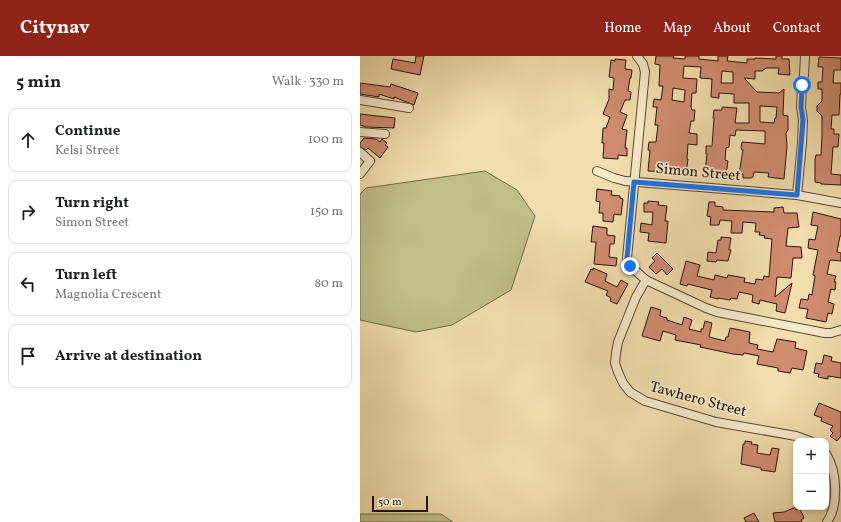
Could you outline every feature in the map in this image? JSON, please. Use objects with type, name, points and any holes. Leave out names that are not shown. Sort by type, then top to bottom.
[{"type":"street","points":[[637,56],[644,67],[645,72],[627,258],[630,266],[646,280],[717,312],[825,333],[841,330]]},
{"type":"street","points":[[797,195],[802,143],[803,120],[801,107],[805,56]]},
{"type":"street","points":[[360,100],[409,108]]},
{"type":"street","points":[[360,132],[385,134]]},
{"type":"street","points":[[360,152],[370,161],[360,174]]},
{"type":"street","name":"Simon Street","points":[[597,171],[620,180],[634,182],[797,195],[841,202]]},
{"type":"street","name":"Tawhero Street","points":[[646,280],[636,297],[618,342],[616,354],[618,372],[623,383],[630,392],[645,401],[716,422],[802,438]]},
{"type":"street","points":[[827,522],[833,506],[835,480],[833,467],[829,460]]},
{"type":"green space","points":[[485,171],[517,190],[535,216],[511,290],[452,325],[416,332],[360,320],[360,194],[366,188]]},
{"type":"green space","points":[[360,514],[441,514],[453,522],[360,522]]},
{"type":"building","points":[[416,56],[424,56],[420,75],[391,69],[393,59],[415,63]]},
{"type":"building","points":[[656,56],[674,56],[673,58],[685,59],[685,56],[699,56],[699,59],[718,61],[718,56],[728,56],[727,61],[747,63],[747,59],[776,59],[776,56],[782,56],[782,59],[789,59],[790,75],[778,74],[779,68],[766,68],[762,71],[755,71],[755,79],[744,78],[757,92],[779,93],[784,89],[783,115],[788,116],[788,130],[786,133],[787,146],[784,179],[768,177],[769,173],[754,172],[753,177],[751,178],[743,178],[743,174],[739,174],[743,150],[741,148],[742,142],[765,144],[765,131],[736,130],[735,136],[730,135],[729,147],[726,148],[725,160],[728,161],[726,174],[712,174],[705,172],[707,154],[706,146],[712,146],[714,110],[722,110],[722,107],[737,108],[735,123],[749,123],[749,103],[734,103],[734,94],[719,93],[719,98],[711,97],[712,79],[700,78],[701,67],[684,66],[683,78],[697,79],[696,93],[692,93],[691,107],[692,110],[695,110],[694,121],[691,121],[689,133],[697,134],[697,145],[688,144],[686,174],[678,174],[678,172],[648,171],[650,150],[648,150],[649,142],[656,142],[658,125],[655,125],[657,107],[653,107],[654,99],[661,100],[663,86],[659,86],[660,65],[655,64]],"holes":[[[722,71],[733,72],[733,83],[721,83]],[[673,88],[685,90],[684,102],[672,100]],[[760,106],[777,107],[774,123],[760,122]]]},
{"type":"building","points":[[819,57],[841,58],[841,70],[834,70],[833,83],[841,83],[841,94],[839,115],[832,115],[831,129],[834,129],[834,134],[839,134],[838,147],[833,147],[831,174],[841,175],[841,185],[821,184],[815,182],[815,159],[816,155],[821,155],[822,135],[822,116],[817,111],[817,106],[822,101],[822,89],[818,89],[818,82],[822,82],[823,67],[818,67]]},
{"type":"building","points":[[615,59],[626,60],[625,69],[632,70],[628,91],[631,92],[630,100],[625,100],[620,112],[627,115],[622,129],[627,130],[625,148],[627,148],[627,156],[618,155],[618,159],[603,158],[604,143],[602,143],[603,128],[606,128],[610,117],[603,114],[609,99],[609,89],[613,90],[614,78],[609,77],[611,60],[615,61]]},
{"type":"building","points":[[360,83],[390,87],[391,84],[418,93],[414,105],[394,97],[394,99],[379,94],[379,97],[360,94]]},
{"type":"building","points":[[360,114],[395,118],[394,128],[366,127],[360,125]]},
{"type":"building","points":[[364,138],[376,139],[380,142],[382,139],[387,143],[385,145],[388,147],[380,158],[368,148],[366,150],[360,147],[360,143]]},
{"type":"building","points":[[597,189],[612,191],[611,195],[620,196],[620,198],[623,199],[621,215],[614,214],[613,222],[603,221],[603,213],[599,213],[600,202],[596,201]]},
{"type":"building","points":[[648,201],[659,202],[658,205],[667,206],[665,221],[668,221],[666,243],[648,241],[649,233],[640,232],[641,223],[652,225],[653,212],[644,212],[644,203],[648,203]]},
{"type":"building","points":[[709,202],[715,202],[715,206],[723,207],[723,210],[774,212],[774,208],[783,207],[784,213],[797,213],[799,227],[788,228],[786,246],[801,247],[802,258],[793,258],[791,278],[777,277],[775,297],[792,283],[785,313],[776,311],[777,304],[760,300],[759,304],[752,302],[753,295],[739,292],[737,299],[718,299],[710,297],[712,290],[688,284],[687,286],[680,284],[686,261],[700,265],[697,276],[714,280],[715,275],[727,278],[728,275],[745,278],[744,282],[755,284],[756,279],[763,280],[764,276],[769,277],[772,239],[764,238],[765,236],[759,235],[760,232],[755,232],[756,223],[743,222],[742,233],[731,233],[732,221],[720,220],[719,225],[710,225],[711,217],[707,216]]},
{"type":"building","points":[[813,212],[841,219],[841,236],[837,252],[841,253],[841,261],[830,260],[827,274],[836,276],[834,282],[836,282],[835,290],[831,289],[828,302],[834,304],[832,314],[828,313],[826,322],[806,318],[808,309],[799,308],[801,299],[808,300],[809,294],[812,295],[815,276],[813,275],[818,250],[808,248],[809,239],[815,240],[818,226],[811,225]]},
{"type":"building","points":[[593,226],[607,228],[607,235],[615,236],[614,244],[610,244],[609,257],[617,258],[616,266],[594,264],[596,242],[591,242]]},
{"type":"building","points":[[721,237],[731,238],[729,250],[731,250],[728,261],[707,261],[708,252],[716,253],[718,240],[721,240]]},
{"type":"building","points":[[657,253],[673,269],[667,275],[662,269],[656,274],[649,267],[655,261],[652,258]]},
{"type":"building","points":[[593,268],[607,274],[605,281],[617,287],[621,280],[628,284],[617,304],[610,301],[611,298],[606,295],[608,291],[585,282],[591,269],[593,270]]},
{"type":"building","points":[[651,307],[661,310],[660,316],[682,325],[684,317],[692,320],[689,329],[701,332],[705,321],[712,323],[709,337],[725,341],[726,337],[728,337],[730,328],[750,332],[749,343],[758,345],[757,349],[773,352],[777,339],[796,342],[795,348],[807,351],[803,370],[792,368],[790,373],[778,371],[778,368],[757,364],[759,356],[744,353],[743,355],[733,354],[700,347],[701,345],[675,340],[676,335],[663,331],[660,341],[642,336]]},
{"type":"building","points":[[824,355],[832,357],[831,361],[841,363],[841,378],[828,376],[828,379],[818,377],[819,374],[814,373],[816,363],[822,364]]},
{"type":"building","points":[[819,403],[841,412],[841,436],[837,441],[830,436],[833,433],[830,430],[833,426],[821,421],[822,418],[814,415]]},
{"type":"building","points":[[745,441],[758,445],[757,453],[770,455],[772,448],[779,449],[775,472],[761,470],[761,468],[741,464],[743,444],[745,444]]},
{"type":"building","points":[[793,508],[793,510],[800,510],[804,518],[801,520],[802,522],[775,522],[773,513],[784,512]]},
{"type":"building","points":[[754,513],[759,522],[746,522],[744,518]]},
{"type":"route","points":[[630,266],[627,258],[634,182],[744,192],[797,195],[802,143],[802,85]]}]
